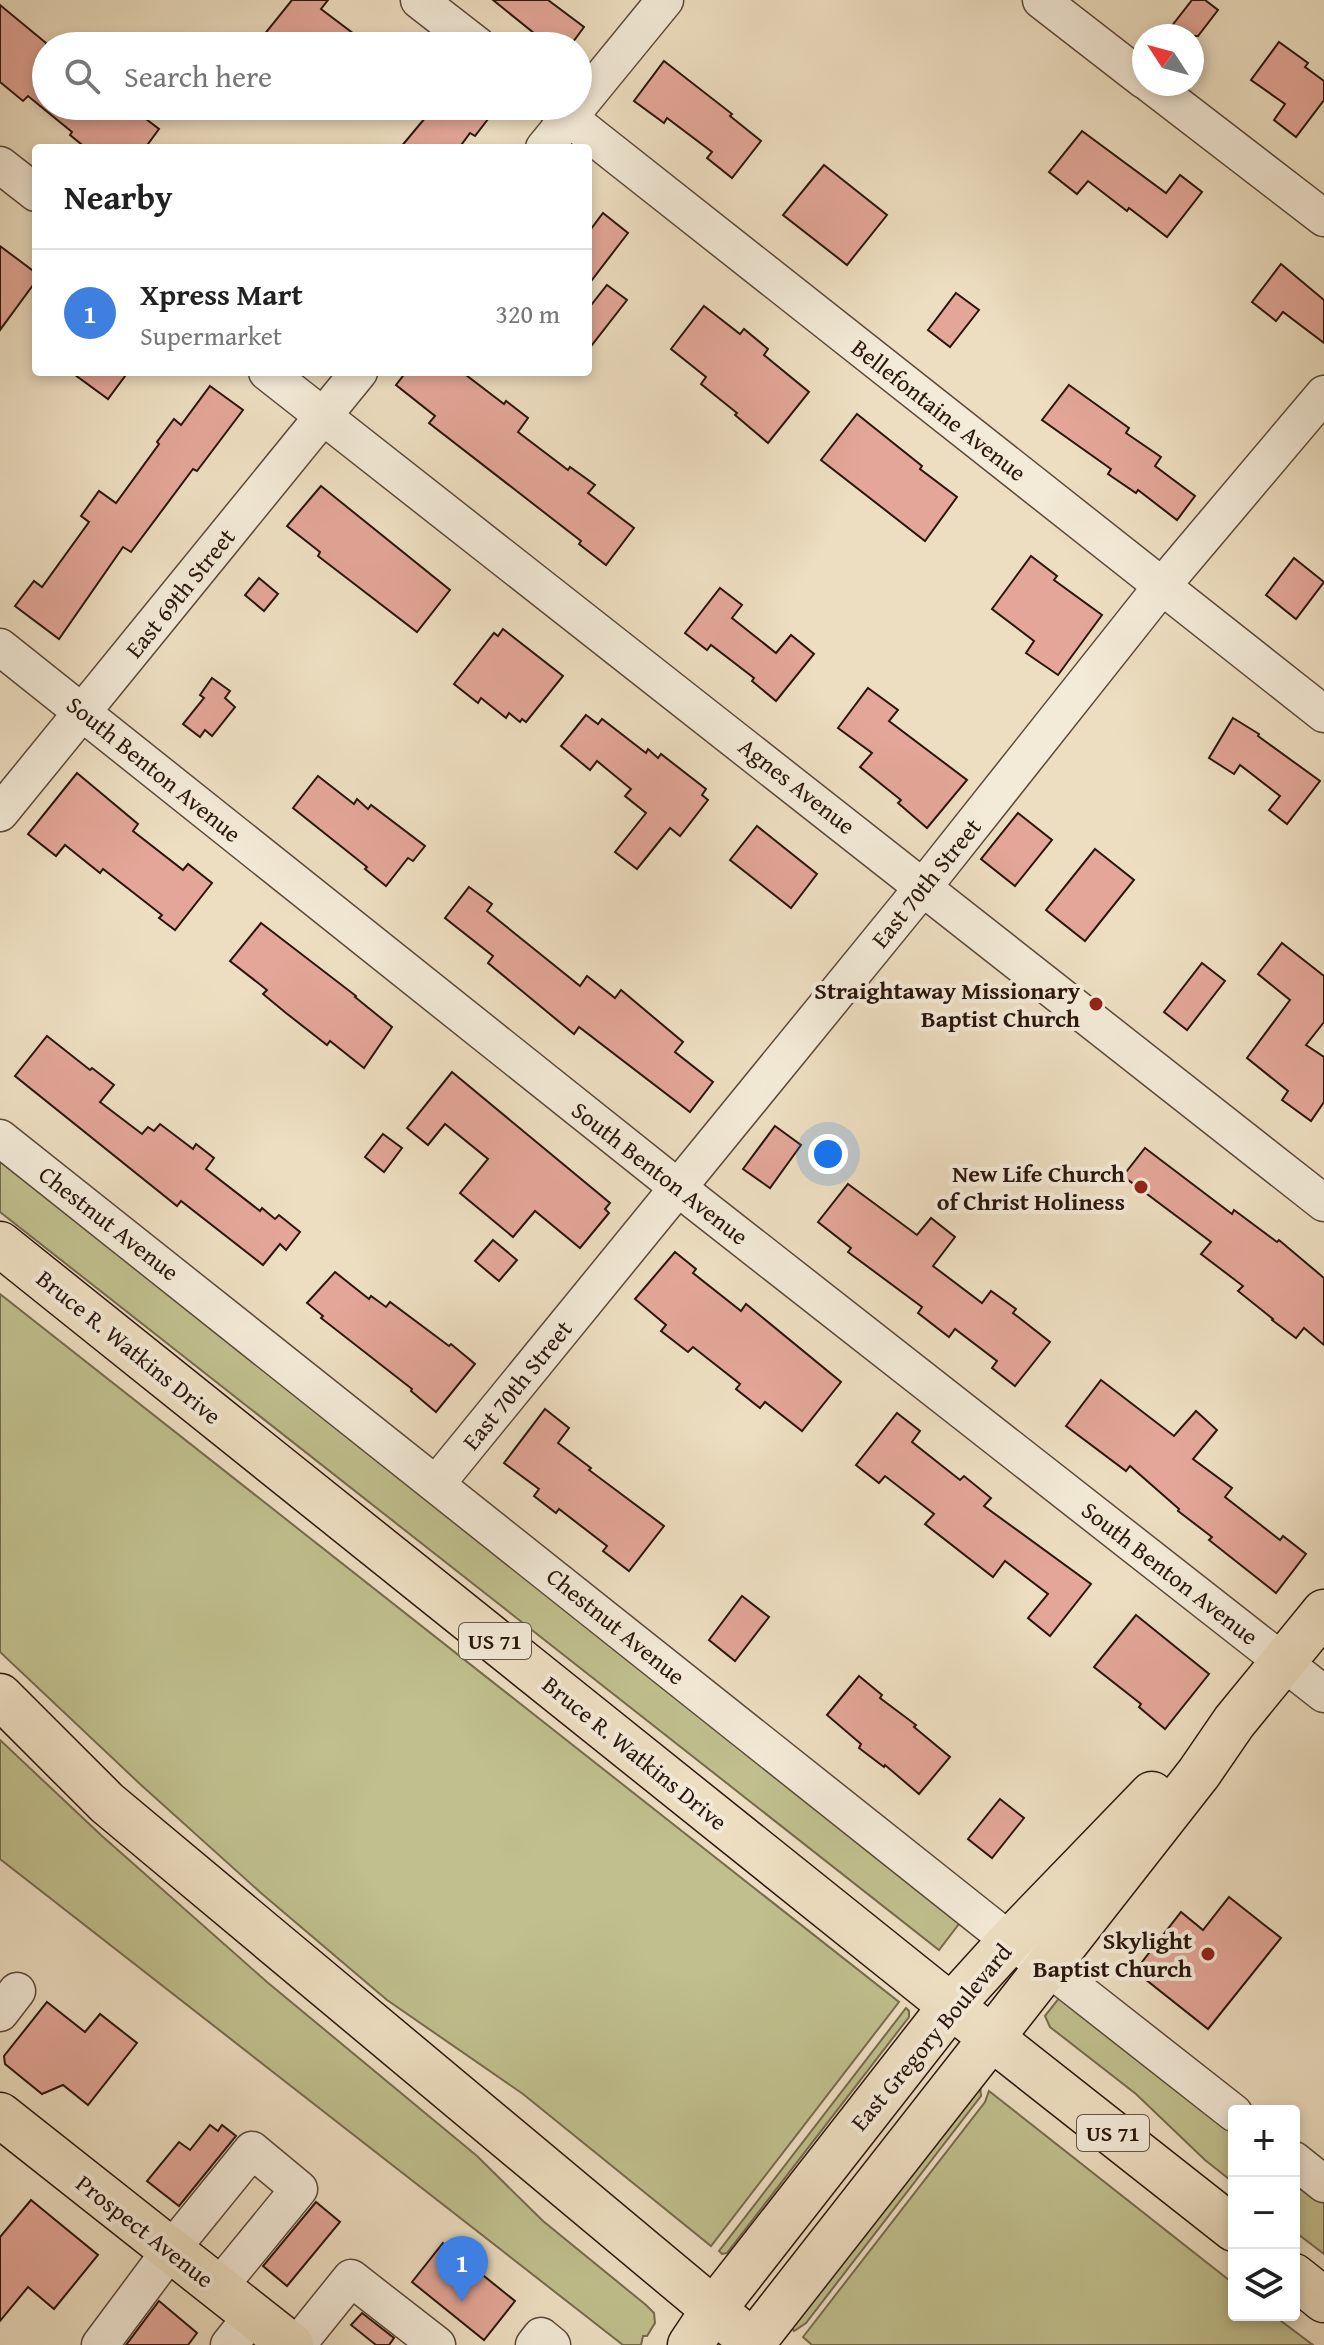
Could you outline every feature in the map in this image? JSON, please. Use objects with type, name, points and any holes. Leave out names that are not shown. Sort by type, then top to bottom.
[{"type":"main road","name":"Bruce R. Watkins Drive","points":[[0,1244],[1228,2224]]},
{"type":"main road","name":"East Gregory Boulevard","points":[[754,2344],[1199,1773],[1234,1722],[1324,1612]]},
{"type":"main road","points":[[0,1696],[107,1803],[754,2344]]},
{"type":"main road","name":"East Gregory Boulevard","points":[[690,2345],[714,2309],[951,2006],[1188,1757],[1234,1722]]},
{"type":"main road","name":"Prospect Avenue","points":[[0,2115],[218,2288],[241,2330],[294,2345]]},
{"type":"main road","points":[[1300,2281],[1324,2300]]},
{"type":"street","points":[[419,0],[460,32]]},
{"type":"street","points":[[592,79],[665,0]]},
{"type":"street","points":[[1041,0],[1132,71]]},
{"type":"street","points":[[1166,96],[1324,218]]},
{"type":"street","points":[[546,144],[558,120]]},
{"type":"street","name":"Bellefontaine Avenue","points":[[572,120],[1324,714]]},
{"type":"street","points":[[0,165],[32,190]]},
{"type":"street","name":"Agnes Avenue","points":[[272,376],[1324,1203]]},
{"type":"street","name":"East 69th Street","points":[[0,813],[356,376]]},
{"type":"street","name":"East 70th Street","points":[[437,1483],[924,886],[1162,586],[1324,394]]},
{"type":"street","name":"South Benton Avenue","points":[[0,647],[678,1187],[1324,1694]]},
{"type":"street","name":"Chestnut Avenue","points":[[0,1138],[1010,1941],[1048,1967],[1228,2108]]},
{"type":"street","points":[[100,2345],[170,2251],[252,2150],[299,2189],[218,2288]]},
{"type":"street","points":[[1300,2165],[1324,2184]]},
{"type":"street","points":[[294,2345],[351,2278],[437,2345]]},
{"type":"street","points":[[534,2345],[541,2336],[552,2345]]},
{"type":"shaded area","points":[[0,1156],[962,1920],[939,1950],[0,1212]]},
{"type":"shaded area","points":[[0,1294],[899,2002],[711,2246],[523,2094],[387,2000],[261,1893],[0,1652]]},
{"type":"shaded area","points":[[0,1740],[102,1836],[267,1982],[477,2156],[543,2221],[646,2305],[654,2313],[655,2323],[647,2336],[643,2336],[641,2345],[623,2345],[0,1859]]},
{"type":"shaded area","points":[[1060,1997],[1074,2005],[1228,2127],[1228,2178],[1136,2094],[1050,2027],[1045,2016]]},
{"type":"shaded area","points":[[906,2008],[909,2017],[727,2253],[722,2254],[719,2251]]},
{"type":"shaded area","points":[[980,2084],[981,2096],[806,2323],[794,2331],[791,2326]]},
{"type":"shaded area","points":[[989,2091],[1228,2279],[1228,2321],[1281,2321],[1313,2345],[812,2345],[803,2337],[985,2102]]},
{"type":"shaded area","points":[[1300,2184],[1324,2203],[1324,2254],[1300,2236]]},
{"type":"building","points":[[292,0],[328,0],[321,9],[351,32],[266,32]]},
{"type":"building","points":[[493,0],[548,0],[584,27],[580,32],[533,32]]},
{"type":"building","points":[[1192,0],[1205,0],[1218,10],[1204,28],[1204,24],[1173,24]]},
{"type":"building","points":[[0,5],[33,32],[32,99],[28,96],[23,101],[0,82]]},
{"type":"building","points":[[1279,42],[1308,63],[1305,67],[1324,81],[1324,100],[1296,137],[1274,120],[1285,104],[1251,80]]},
{"type":"building","points":[[664,61],[761,141],[732,178],[707,158],[712,152],[667,118],[664,123],[634,101]]},
{"type":"building","points":[[57,120],[147,120],[159,129],[148,144],[81,144],[70,135],[72,132]]},
{"type":"building","points":[[423,120],[487,120],[475,136],[470,133],[462,144],[403,144]]},
{"type":"building","points":[[1082,131],[1166,193],[1180,175],[1202,192],[1167,237],[1088,181],[1077,194],[1049,172]]},
{"type":"building","points":[[824,165],[887,215],[847,265],[783,215]]},
{"type":"building","points":[[603,213],[628,233],[592,280],[592,228]]},
{"type":"building","points":[[0,246],[32,270],[32,286],[0,330]]},
{"type":"building","points":[[1281,264],[1324,300],[1324,343],[1283,312],[1276,321],[1252,302]]},
{"type":"building","points":[[607,285],[627,300],[592,345],[592,304]]},
{"type":"building","points":[[956,293],[979,310],[950,347],[928,330]]},
{"type":"building","points":[[704,306],[740,334],[744,329],[768,349],[764,355],[809,392],[768,443],[701,384],[706,377],[671,349]]},
{"type":"building","points":[[76,376],[125,376],[108,399]]},
{"type":"building","points":[[403,376],[467,376],[528,418],[518,432],[568,470],[570,467],[595,485],[588,493],[634,528],[606,565],[579,544],[581,541],[429,423],[435,416],[396,385]]},
{"type":"building","points":[[1069,385],[1129,428],[1126,433],[1161,457],[1155,466],[1195,496],[1177,520],[1138,490],[1136,493],[1108,474],[1111,469],[1042,420]]},
{"type":"building","points":[[210,386],[243,410],[197,471],[193,469],[131,552],[123,547],[59,639],[15,606],[34,581],[42,587],[89,522],[81,516],[99,491],[116,503],[174,419],[181,425]]},
{"type":"building","points":[[857,414],[957,497],[925,541],[821,460]]},
{"type":"building","points":[[321,486],[450,590],[417,632],[318,556],[320,552],[287,526]]},
{"type":"building","points":[[1031,556],[1057,576],[1054,580],[1102,615],[1058,675],[1026,653],[1034,641],[992,609]]},
{"type":"building","points":[[1294,558],[1324,582],[1296,619],[1266,595]]},
{"type":"building","points":[[259,578],[278,594],[264,611],[245,595]]},
{"type":"building","points":[[720,588],[742,605],[732,618],[776,653],[791,635],[814,654],[776,701],[752,681],[754,678],[711,645],[707,650],[685,633]]},
{"type":"building","points":[[503,629],[563,676],[526,722],[522,719],[520,722],[509,713],[506,718],[481,698],[478,703],[454,684],[494,633],[498,636]]},
{"type":"building","points":[[212,678],[230,691],[225,698],[235,707],[212,736],[205,730],[200,737],[183,724],[204,698],[200,695]]},
{"type":"building","points":[[868,688],[898,710],[889,721],[967,780],[927,828],[898,803],[901,800],[860,767],[872,753],[838,728]]},
{"type":"building","points":[[586,715],[598,724],[602,719],[646,753],[648,749],[658,758],[661,754],[706,789],[702,795],[708,800],[680,836],[670,828],[637,869],[615,852],[646,813],[625,796],[631,789],[597,761],[590,770],[561,746]]},
{"type":"building","points":[[1233,718],[1320,781],[1287,824],[1269,810],[1280,796],[1240,765],[1234,774],[1209,758]]},
{"type":"building","points":[[77,773],[138,824],[133,831],[183,870],[188,864],[212,883],[175,930],[159,918],[162,915],[103,869],[100,873],[65,845],[56,856],[28,834]]},
{"type":"building","points":[[318,776],[354,804],[357,799],[368,809],[371,805],[425,846],[413,861],[408,858],[386,886],[293,808]]},
{"type":"building","points":[[1018,813],[1052,840],[1015,886],[981,859]]},
{"type":"building","points":[[757,826],[817,874],[791,908],[730,860]]},
{"type":"building","points":[[1095,849],[1134,880],[1085,941],[1046,910]]},
{"type":"building","points":[[469,887],[492,904],[487,911],[580,986],[587,976],[615,998],[621,990],[683,1042],[675,1052],[713,1082],[690,1112],[579,1027],[574,1034],[488,963],[493,956],[445,918]]},
{"type":"building","points":[[261,923],[392,1027],[364,1068],[330,1041],[327,1045],[286,1013],[263,994],[267,990],[230,961]]},
{"type":"building","points":[[1282,943],[1324,976],[1324,1022],[1306,1045],[1324,1057],[1324,1102],[1311,1121],[1282,1100],[1288,1091],[1247,1058],[1290,1000],[1258,974]]},
{"type":"building","points":[[1202,963],[1225,981],[1187,1030],[1164,1012]]},
{"type":"building","points":[[47,1036],[114,1085],[100,1102],[142,1134],[148,1127],[154,1131],[160,1124],[193,1149],[196,1144],[214,1158],[206,1169],[260,1211],[262,1208],[275,1219],[279,1215],[300,1232],[286,1250],[280,1244],[263,1265],[181,1201],[177,1206],[15,1076]]},
{"type":"building","points":[[452,1072],[610,1203],[605,1209],[609,1213],[580,1248],[535,1211],[513,1237],[460,1193],[488,1159],[445,1124],[428,1145],[407,1128]]},
{"type":"building","points":[[775,1126],[801,1145],[770,1188],[743,1169]]},
{"type":"building","points":[[383,1134],[402,1148],[384,1172],[365,1157]]},
{"type":"building","points":[[1145,1148],[1232,1214],[1234,1210],[1277,1242],[1279,1240],[1324,1278],[1324,1345],[1304,1328],[1296,1338],[1272,1320],[1238,1291],[1243,1286],[1201,1254],[1211,1242],[1123,1176]]},
{"type":"building","points":[[848,1184],[917,1235],[931,1218],[955,1237],[933,1266],[982,1303],[991,1291],[1016,1309],[1013,1313],[1050,1342],[1015,1386],[992,1368],[997,1361],[955,1329],[949,1337],[918,1313],[922,1307],[848,1252],[851,1248],[818,1222]]},
{"type":"building","points":[[493,1240],[517,1260],[499,1281],[475,1261]]},
{"type":"building","points":[[675,1252],[696,1269],[693,1273],[741,1311],[746,1304],[841,1382],[802,1431],[765,1402],[760,1408],[736,1389],[740,1384],[693,1347],[688,1352],[661,1331],[666,1325],[635,1299]]},
{"type":"building","points":[[335,1272],[369,1299],[371,1296],[386,1307],[390,1302],[475,1364],[436,1412],[412,1389],[321,1318],[323,1316],[307,1303]]},
{"type":"building","points":[[1101,1380],[1174,1436],[1196,1411],[1217,1430],[1193,1459],[1232,1488],[1225,1497],[1280,1540],[1283,1536],[1306,1554],[1276,1593],[1209,1540],[1212,1537],[1178,1511],[1130,1466],[1126,1471],[1066,1426]]},
{"type":"building","points":[[545,1409],[569,1428],[558,1443],[664,1526],[629,1571],[603,1551],[607,1546],[559,1509],[556,1513],[534,1496],[539,1489],[504,1463]]},
{"type":"building","points":[[897,1413],[920,1431],[912,1442],[960,1480],[964,1476],[991,1498],[984,1506],[1091,1584],[1050,1636],[1028,1618],[1048,1594],[1005,1561],[993,1577],[925,1524],[934,1514],[885,1476],[879,1483],[856,1465]]},
{"type":"building","points":[[742,1596],[769,1617],[735,1661],[709,1640]]},
{"type":"building","points":[[1136,1615],[1209,1674],[1165,1729],[1139,1707],[1141,1704],[1094,1667]]},
{"type":"building","points":[[859,1676],[882,1695],[880,1698],[916,1725],[914,1727],[950,1757],[919,1794],[859,1748],[861,1744],[827,1715]]},
{"type":"building","points":[[1000,1799],[1024,1818],[992,1858],[968,1839]]},
{"type":"building","name":"Skylight Baptist Church","points":[[1229,1897],[1281,1938],[1208,2029],[1135,1971],[1181,1912],[1203,1930]]},
{"type":"building","points":[[47,2002],[85,2032],[100,2014],[137,2043],[88,2105],[63,2085],[42,2094],[5,2064],[4,2056]]},
{"type":"building","points":[[210,2125],[218,2131],[222,2125],[236,2136],[179,2206],[147,2181],[179,2142],[190,2150]]},
{"type":"building","points":[[31,2200],[98,2255],[54,2309],[28,2287],[0,2321],[0,2237]]},
{"type":"building","points":[[316,2202],[340,2222],[287,2286],[263,2266]]},
{"type":"building","points":[[443,2243],[515,2301],[484,2340],[412,2282]]},
{"type":"building","points":[[159,2301],[197,2333],[188,2345],[126,2345]]},
{"type":"building","points":[[362,2313],[394,2338],[389,2345],[376,2345],[351,2325]]},
{"type":"place","name":"Straightaway Missionary Baptist Church","points":[[1096,1004]]},
{"type":"place","name":"New Life Church of Christ Holiness","points":[[1141,1187]]},
{"type":"place","name":"Skylight Baptist Church","points":[[1208,1954]]},
{"type":"place","name":"Xpress Mart","points":[[462,2302]]}]
